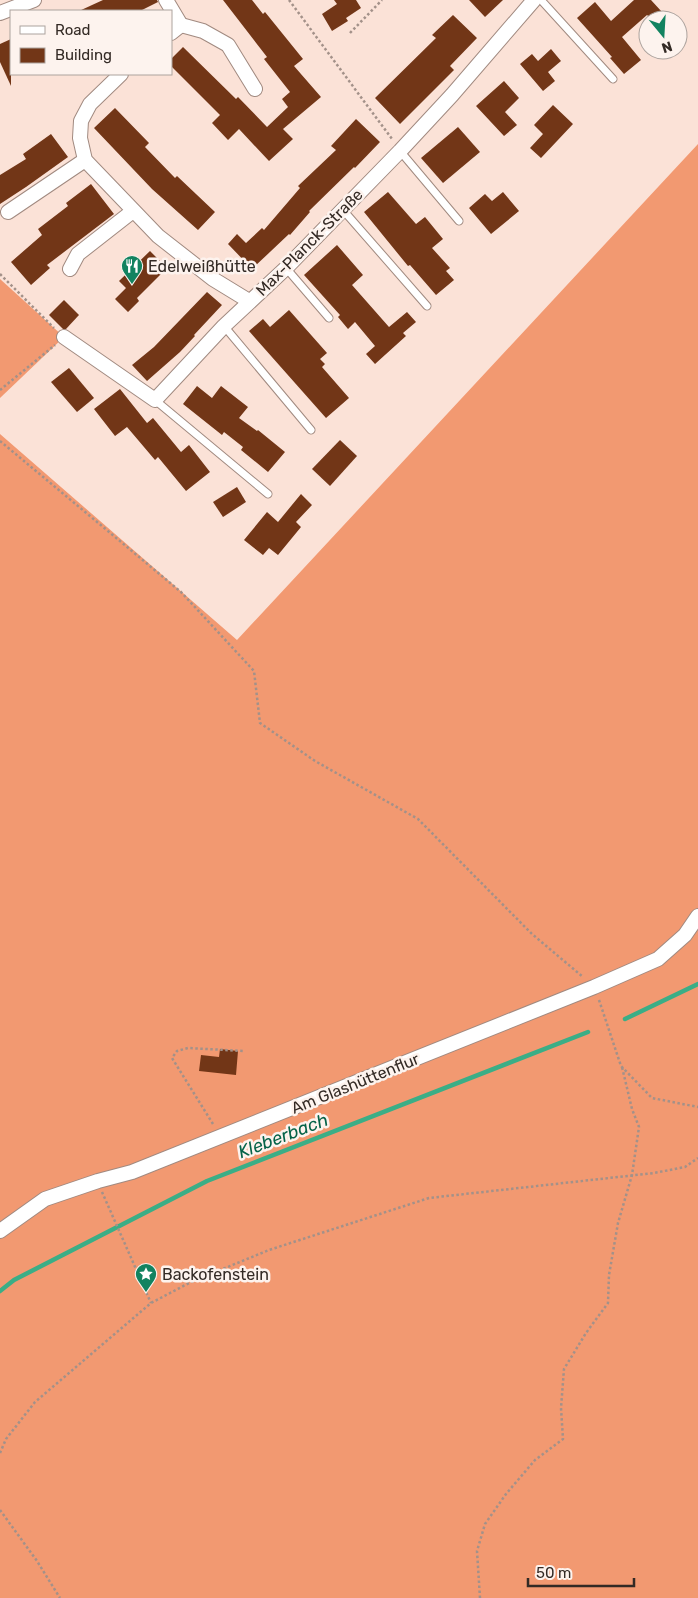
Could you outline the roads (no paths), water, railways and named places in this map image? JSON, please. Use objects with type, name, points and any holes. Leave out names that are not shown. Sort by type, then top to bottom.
[{"type":"street","points":[[0,13],[34,0]]},
{"type":"street","name":"Max-Planck-Straße","points":[[154,400],[224,326],[286,268],[400,151],[452,95],[534,0]]},
{"type":"street","points":[[176,29],[203,31],[228,45],[255,89]]},
{"type":"street","points":[[120,75],[90,104],[81,120],[80,138],[85,160],[133,211],[165,241],[214,279],[249,301]]},
{"type":"street","points":[[8,212],[85,160]]},
{"type":"street","points":[[70,269],[78,254],[133,211]]},
{"type":"street","points":[[64,337],[154,400]]},
{"type":"street","name":"Am Glashüttenflur","points":[[0,1231],[45,1199],[132,1172],[594,987],[658,959],[685,935],[698,916]]},
{"type":"lane","points":[[541,0],[612,79]]},
{"type":"lane","points":[[400,151],[459,221]]},
{"type":"lane","points":[[343,210],[427,306]]},
{"type":"lane","points":[[286,268],[329,318]]},
{"type":"lane","points":[[224,326],[311,430]]},
{"type":"lane","points":[[154,400],[268,494]]},
{"type":"waterway","name":"Kleberbach","points":[[625,1019],[698,984]]},
{"type":"waterway","name":"Kleberbach","points":[[0,1291],[14,1280],[207,1181],[588,1032]]},
{"type":"place","name":"Edelweißhütte","points":[[132,285]]},
{"type":"place","name":"Backofenstein","points":[[146,1293]]}]
